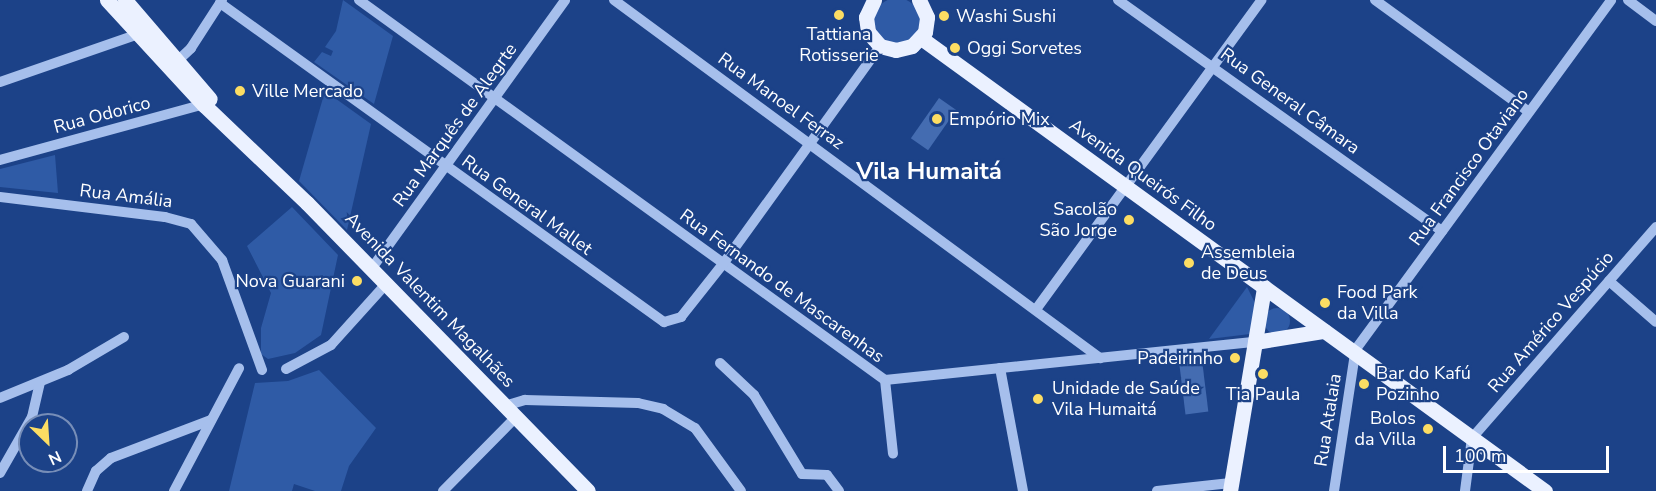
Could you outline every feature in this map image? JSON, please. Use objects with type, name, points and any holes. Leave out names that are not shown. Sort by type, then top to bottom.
[{"type":"main road","name":"Avenida Valentim Magalhães","points":[[108,0],[146,32],[208,103],[588,491]]},
{"type":"main road","name":"Avenida Valentim Magalhães","points":[[125,0],[146,32]]},
{"type":"main road","points":[[871,1],[866,24],[880,46],[904,50],[921,38],[927,17],[919,0]]},
{"type":"main road","name":"Avenida Queirós Filho","points":[[921,38],[1545,491]]},
{"type":"main road","points":[[1231,487],[1264,287]]},
{"type":"main road","points":[[1255,342],[1324,331]]},
{"type":"street","name":"Rua Fernando de Mascarenhas","points":[[359,0],[885,380],[1255,342]]},
{"type":"street","name":"Rua Marquês de Alegrte","points":[[372,268],[565,0]]},
{"type":"street","name":"Rua Manoel Ferraz","points":[[614,0],[1037,308],[1100,358]]},
{"type":"street","name":"Rua General Câmara","points":[[1118,0],[1214,66],[1442,231]]},
{"type":"street","points":[[1037,308],[1262,0]]},
{"type":"street","points":[[1375,0],[1529,112]]},
{"type":"street","name":"Rua Francisco Otaviano","points":[[1354,353],[1611,0]]},
{"type":"street","points":[[1628,0],[1656,21]]},
{"type":"street","points":[[175,64],[221,2]]},
{"type":"street","name":"Rua General Mallet","points":[[221,2],[659,320],[671,322],[723,264]]},
{"type":"street","points":[[0,82],[146,32]]},
{"type":"street","points":[[723,264],[880,46]]},
{"type":"street","name":"Rua Odorico","points":[[0,160],[208,103]]},
{"type":"street","name":"Rua Amália","points":[[0,197],[165,217],[191,224],[222,260],[262,370]]},
{"type":"street","name":"Rua Américo Vespúcio","points":[[1472,438],[1656,227]]},
{"type":"street","points":[[1609,281],[1656,322]]},
{"type":"street","points":[[286,369],[331,345],[386,284]]},
{"type":"street","points":[[0,398],[40,383],[124,337]]},
{"type":"street","name":"Rua Atalaia","points":[[1334,491],[1354,353]]},
{"type":"street","points":[[720,363],[754,395],[802,474],[827,476],[839,491]]},
{"type":"street","points":[[174,491],[239,368]]},
{"type":"street","points":[[1000,368],[1023,491]]},
{"type":"street","points":[[885,380],[893,454]]},
{"type":"street","points":[[0,473],[32,417],[40,383]]},
{"type":"street","points":[[505,406],[525,400],[663,408],[695,428],[741,491]]},
{"type":"street","points":[[443,491],[516,417]]},
{"type":"street","points":[[87,491],[96,471],[111,458],[211,420]]},
{"type":"street","points":[[1465,491],[1472,438]]},
{"type":"street","points":[[1157,491],[1231,487]]},
{"type":"shaded area","points":[[897,-2],[913,5],[920,21],[913,37],[897,44],[881,37],[874,21],[881,5]]},
{"type":"shaded area","points":[[343,0],[393,36],[374,104],[314,62],[322,52],[331,56],[333,51],[325,47],[336,31]]},
{"type":"shaded area","points":[[325,91],[371,124],[347,230],[299,181]]},
{"type":"shaded area","points":[[55,155],[58,193],[0,187],[0,169]]},
{"type":"shaded area","points":[[292,207],[338,255],[321,335],[295,353],[268,359],[261,354],[261,328],[271,293],[247,246]]},
{"type":"shaded area","points":[[1247,287],[1255,303],[1250,334],[1209,339]]},
{"type":"shaded area","points":[[1277,308],[1286,312],[1290,321],[1286,330],[1277,334],[1268,330],[1264,321],[1268,312]]},
{"type":"shaded area","points":[[319,370],[376,428],[349,466],[341,491],[315,491],[294,484],[292,491],[229,491],[255,383],[288,381]]},
{"type":"building","name":"Empório Mix","points":[[939,98],[956,110],[928,150],[911,138]]},
{"type":"building","points":[[1202,360],[1208,412],[1186,414],[1179,363]]},
{"type":"place","name":"Tattiana Rotisserie","points":[[839,15]]},
{"type":"place","name":"Washi Sushi","points":[[944,16]]},
{"type":"place","name":"Oggi Sorvetes","points":[[955,48]]},
{"type":"place","name":"Ville Mercado","points":[[240,91]]},
{"type":"place","name":"Empório Mix","points":[[937,119]]},
{"type":"place","name":"Sacolão São Jorge","points":[[1129,220]]},
{"type":"place","name":"Assembleia de Deus","points":[[1189,263]]},
{"type":"place","name":"Nova Guarani","points":[[357,281]]},
{"type":"place","name":"Food Park da Villa","points":[[1325,303]]},
{"type":"place","name":"Padeirinho","points":[[1235,358]]},
{"type":"place","name":"Tia Paula","points":[[1263,374]]},
{"type":"place","name":"Bar do Kafú Pozinho","points":[[1364,384]]},
{"type":"place","name":"Unidade de Saúde Vila Humaitá","points":[[1038,399]]},
{"type":"place","name":"Bolos da Villa","points":[[1428,429]]},
{"type":"district","name":"Vila Humaitá","points":[[929,172]]}]
